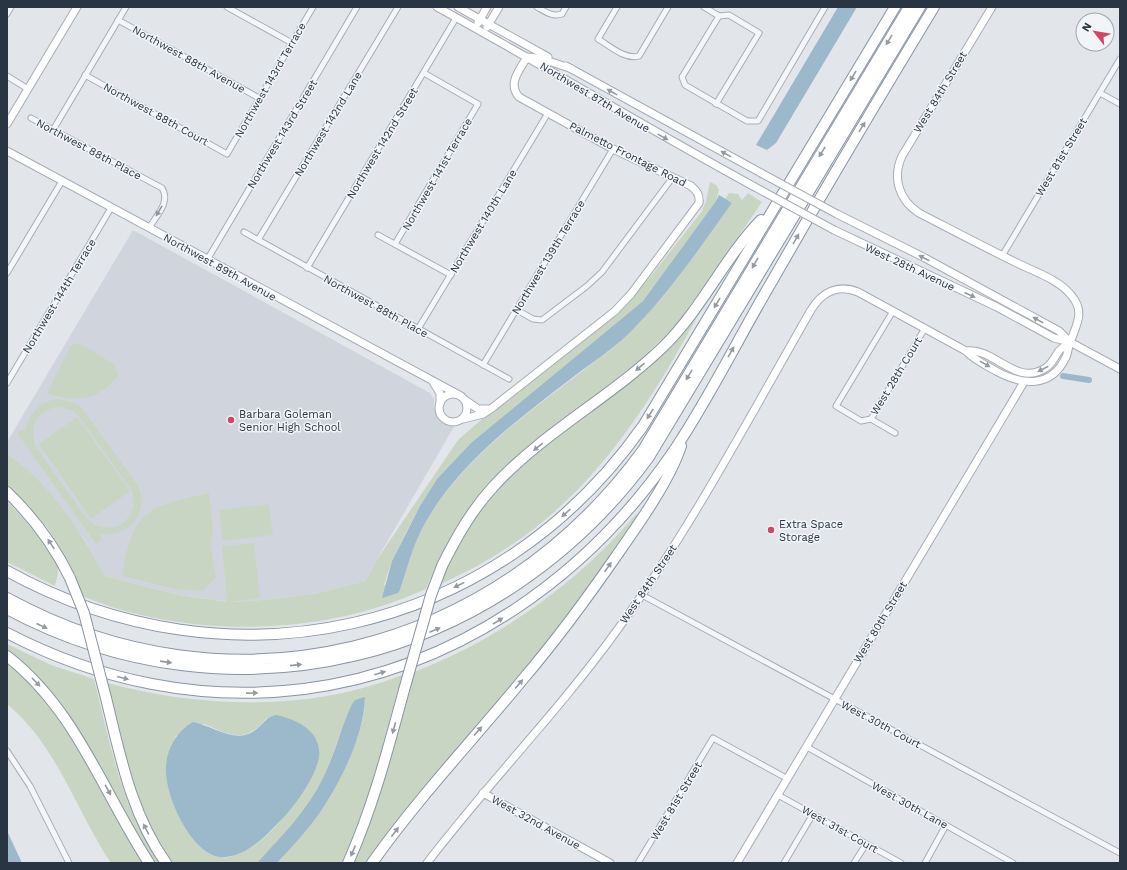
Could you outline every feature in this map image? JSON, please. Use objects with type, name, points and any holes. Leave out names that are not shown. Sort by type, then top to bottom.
[{"type":"highway","points":[[7,571],[65,599],[126,620],[179,630],[241,635],[298,632],[357,622],[402,609],[461,585],[498,564],[536,538],[574,506],[612,466],[635,436],[655,406],[772,209],[895,7]]},
{"type":"highway","points":[[7,598],[73,628],[140,648],[204,657],[264,658],[331,651],[391,636],[450,613],[507,581],[553,548],[590,514],[621,479],[643,450],[909,7]]},
{"type":"highway","points":[[7,609],[66,636],[123,654],[193,666],[255,668],[314,663],[349,657],[389,646],[451,623],[502,595],[545,566],[577,539],[615,500],[649,457],[920,7]]},
{"type":"highway","points":[[7,633],[52,655],[106,674],[161,686],[202,692],[236,693],[294,690],[331,685],[383,672],[418,661],[465,640],[505,617],[553,583],[593,547],[630,508],[659,471],[684,434],[796,238],[934,7]]},
{"type":"highway","points":[[348,863],[373,800],[431,595],[442,566],[455,540],[474,511],[493,487],[515,465],[630,376],[663,347],[695,310],[749,233],[772,209]]},
{"type":"highway","points":[[372,863],[427,790],[525,677],[580,606],[629,538],[672,468],[684,434]]},
{"type":"highway","points":[[7,492],[24,508],[47,537],[61,558],[70,578],[84,613],[130,794],[144,825],[166,863]]},
{"type":"highway","points":[[7,656],[44,691],[67,720],[149,863]]},
{"type":"street","points":[[7,14],[11,7]]},
{"type":"street","points":[[7,124],[77,7]]},
{"type":"street","points":[[53,130],[126,7]]},
{"type":"street","points":[[227,7],[292,43]]},
{"type":"street","name":"Northwest 143rd Terrace","points":[[227,154],[313,7]]},
{"type":"street","name":"Northwest 143rd Street","points":[[207,260],[357,7]]},
{"type":"street","name":"Northwest 142nd Lane","points":[[258,240],[398,7]]},
{"type":"street","name":"Northwest 87th Avenue","points":[[437,7],[753,186]]},
{"type":"street","name":"Northwest 87th Avenue","points":[[458,7],[761,173]]},
{"type":"street","points":[[475,28],[487,7]]},
{"type":"street","points":[[484,33],[499,7]]},
{"type":"street","points":[[537,7],[556,16],[562,14],[566,7]]},
{"type":"street","points":[[617,7],[598,39],[627,56],[633,57],[639,56],[668,7]]},
{"type":"street","points":[[704,7],[719,16],[729,15],[759,33],[716,104]]},
{"type":"street","points":[[719,16],[682,77],[682,82],[684,85],[747,121],[758,120],[825,7]]},
{"type":"street","name":"West 84th Street","points":[[992,7],[902,156],[897,180],[902,196],[916,211],[1002,256]]},
{"type":"street","name":"Northwest 142nd Street","points":[[307,268],[456,18]]},
{"type":"street","name":"Northwest 88th Avenue","points":[[118,20],[259,98]]},
{"type":"street","points":[[527,57],[538,57],[570,68]]},
{"type":"street","name":"Palmetto Frontage Road","points":[[463,419],[483,414],[492,408],[615,311],[636,288],[699,204],[700,197],[696,191],[673,177],[613,149],[519,97],[514,92],[514,80],[527,57]]},
{"type":"street","name":"West 81st Street","points":[[1002,256],[1120,59]]},
{"type":"street","name":"Northwest 141st Terrace","points":[[395,244],[478,104],[424,73]]},
{"type":"street","name":"Northwest 88th Court","points":[[86,75],[227,154]]},
{"type":"street","points":[[7,76],[28,89]]},
{"type":"street","points":[[1100,93],[1120,104]]},
{"type":"street","name":"Northwest 140th Lane","points":[[418,329],[548,113]]},
{"type":"street","name":"Northwest 88th Place","points":[[31,118],[162,188],[166,194],[166,200],[149,228]]},
{"type":"street","name":"Northwest 139th Terrace","points":[[483,365],[613,149]]},
{"type":"street","name":"Northwest 89th Avenue","points":[[7,152],[433,382],[450,389],[463,398]]},
{"type":"street","name":"West 28th Avenue","points":[[761,173],[931,262],[1058,331],[1070,342],[1120,369]]},
{"type":"street","points":[[517,310],[533,319],[542,320],[587,286],[616,254],[673,177]]},
{"type":"street","points":[[7,272],[62,181]]},
{"type":"street","name":"West 28th Avenue","points":[[753,186],[834,230],[997,307],[1054,338],[1070,342]]},
{"type":"street","name":"Northwest 144th Terrace","points":[[7,383],[111,208]]},
{"type":"street","name":"Northwest 88th Place","points":[[244,232],[509,379]]},
{"type":"street","points":[[378,235],[451,275]]},
{"type":"street","points":[[1002,256],[1048,278],[1072,296],[1079,309],[1080,318],[1070,342]]},
{"type":"street","name":"West 84th Street","points":[[427,863],[483,793],[603,650],[642,595],[692,518],[814,306],[823,296],[840,289]]},
{"type":"street","name":"West 28th Court","points":[[840,289],[854,291],[925,328],[966,351],[971,357],[1010,378],[1024,382],[1041,380],[1056,371],[1066,357],[1070,342]]},
{"type":"street","name":"West 28th Court","points":[[893,311],[836,406],[861,421],[870,419],[925,328]]},
{"type":"street","name":"West 28th Court","points":[[966,351],[975,350],[1014,371],[1030,373],[1038,372],[1048,366],[1059,352],[1070,342]]},
{"type":"street","points":[[433,382],[440,393],[441,416],[448,422],[456,422],[463,419],[468,408],[463,398]]},
{"type":"street","name":"West 80th Street","points":[[737,863],[1024,382]]},
{"type":"street","points":[[440,404],[448,395],[463,398],[478,409],[484,410],[492,408]]},
{"type":"street","points":[[870,419],[895,433]]},
{"type":"street","name":"West 30th Court","points":[[642,595],[1120,853]]},
{"type":"street","name":"West 81st Street","points":[[638,863],[713,738],[788,779]]},
{"type":"street","name":"West 30th Lane","points":[[807,747],[1014,863]]},
{"type":"street","points":[[7,751],[30,786],[69,863]]},
{"type":"street","name":"West 32nd Avenue","points":[[483,793],[610,863]]},
{"type":"street","name":"West 31st Court","points":[[778,795],[901,863]]},
{"type":"street","points":[[784,863],[813,814]]},
{"type":"street","points":[[925,863],[946,825]]},
{"type":"street","points":[[854,863],[866,844]]},
{"type":"shaded area","name":"Barbara Goleman Senior High School","points":[[133,230],[430,393],[434,399],[434,405],[439,416],[446,424],[455,425],[376,561],[367,581],[318,593],[276,599],[228,602],[179,595],[105,576],[85,540],[64,510],[30,473],[7,454],[7,442]]},
{"type":"green space","points":[[710,182],[716,185],[719,190],[716,201],[643,301],[471,443],[437,479],[405,534],[392,561],[384,585],[400,590],[416,540],[424,525],[454,482],[490,444],[622,340],[667,292],[732,203],[725,199],[729,193],[738,194],[742,200],[748,193],[762,202],[705,285],[678,322],[664,337],[639,361],[509,463],[483,491],[471,506],[451,537],[426,589],[363,612],[321,621],[287,625],[252,627],[217,626],[182,623],[148,617],[114,608],[82,596],[68,561],[47,527],[7,485],[7,454],[38,479],[64,509],[86,542],[105,576],[179,595],[227,602],[222,546],[254,543],[260,598],[230,602],[276,599],[318,593],[366,581],[376,561],[458,440],[490,412],[615,315],[651,276],[702,211]]},
{"type":"green space","points":[[695,316],[697,317],[648,401],[621,439],[592,474],[560,506],[525,536],[485,562],[440,584],[456,550],[475,518],[510,476],[531,457],[572,425]]},
{"type":"green space","points":[[79,343],[115,365],[118,376],[103,390],[86,398],[67,398],[47,393],[71,345]]},
{"type":"green space","points":[[59,399],[72,402],[82,408],[137,484],[141,494],[139,513],[128,528],[120,532],[99,534],[102,539],[96,544],[17,433],[23,429],[25,431],[29,419],[36,409],[52,400]],"holes":[[[59,407],[71,410],[78,415],[132,491],[134,502],[131,514],[126,520],[114,527],[105,528],[89,521],[35,445],[33,438],[34,425],[41,415],[52,408]]]},
{"type":"green space","points":[[77,417],[130,491],[91,519],[39,444]]},
{"type":"green space","points":[[209,493],[213,530],[210,542],[216,577],[203,591],[176,589],[122,576],[131,537],[138,524],[146,515],[171,502]]},
{"type":"green space","points":[[7,501],[44,543],[55,561],[58,568],[58,574],[55,586],[7,562]]},
{"type":"green space","points":[[269,504],[273,535],[223,541],[219,510]]},
{"type":"green space","points":[[636,514],[638,516],[626,535],[544,647],[428,782],[367,863],[354,863],[373,815],[414,672],[446,659],[476,643],[535,607],[588,564],[613,540]]},
{"type":"green space","points":[[7,644],[51,665],[94,679],[118,774],[126,798],[135,820],[160,863],[154,863],[80,732],[56,699],[38,678],[7,650]]},
{"type":"green space","points":[[7,663],[29,682],[67,728],[84,755],[142,863],[111,863],[53,759],[24,720],[7,704]]},
{"type":"green space","points":[[402,675],[368,794],[351,841],[341,863],[277,863],[311,825],[329,799],[344,772],[361,726],[365,697],[340,734],[324,778],[308,805],[289,830],[257,863],[172,863],[158,841],[139,798],[107,683],[180,698],[255,702],[293,700],[330,695],[367,687]],"holes":[[[267,718],[301,793],[278,824],[259,842],[237,855],[224,858],[185,818],[176,804],[169,790],[166,774],[168,756],[176,736],[204,724],[223,732],[238,735],[252,732]]]},
{"type":"water","points":[[838,7],[857,7],[776,143],[767,150],[756,145]]},
{"type":"water","points":[[719,195],[732,203],[667,292],[622,340],[515,422],[474,460],[439,502],[424,525],[413,549],[398,593],[382,598],[392,561],[420,506],[437,479],[471,443],[643,301]]},
{"type":"water","points":[[365,697],[361,727],[356,742],[337,785],[321,811],[294,845],[277,863],[257,863],[294,822],[318,788],[328,767],[352,704],[355,700]]},
{"type":"water","points":[[276,715],[299,723],[312,733],[319,748],[317,765],[309,783],[290,810],[261,840],[255,845],[234,856],[226,857],[214,855],[202,848],[192,837],[182,823],[175,808],[166,778],[168,753],[182,730],[193,722],[224,733],[239,736],[247,735],[254,731],[267,719]]},
{"type":"water","points":[[7,831],[22,863],[7,863]]},
{"type":"waterway","points":[[1063,376],[1089,380]]},
{"type":"place","name":"Barbara Goleman Senior High School","points":[[231,420]]},
{"type":"place","name":"Extra Space Storage","points":[[771,530]]}]
